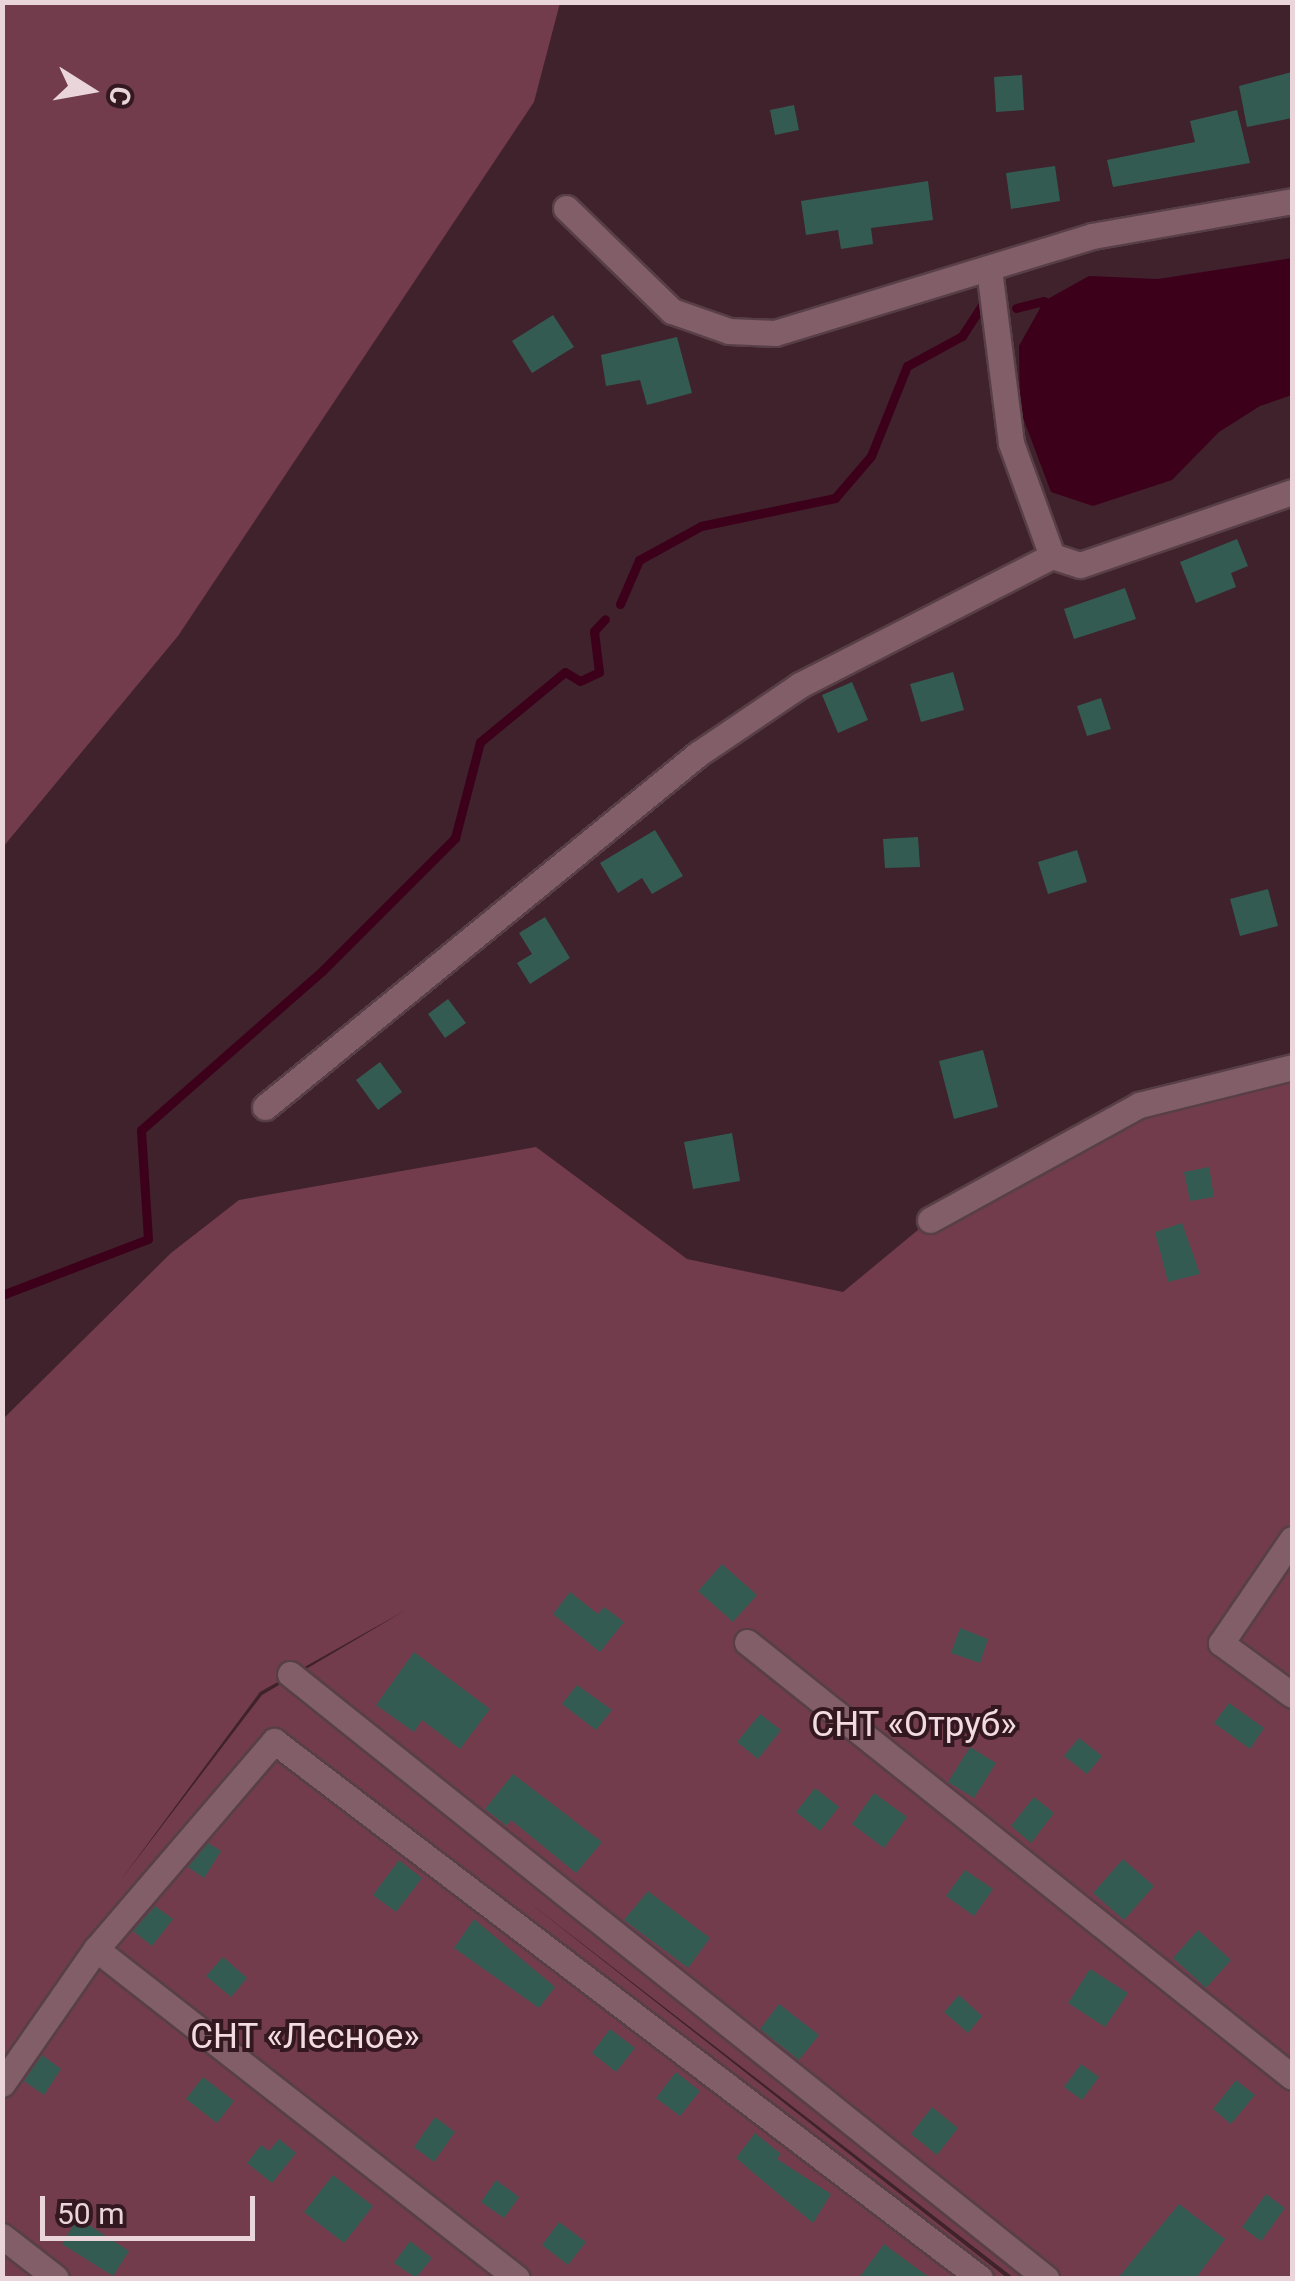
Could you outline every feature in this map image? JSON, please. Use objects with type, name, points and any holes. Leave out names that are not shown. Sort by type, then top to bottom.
[{"type":"street","points":[[566,208],[672,311],[729,331],[799,331],[1092,236],[1292,201]]},
{"type":"street","points":[[989,269],[995,357],[1011,444],[1052,556]]},
{"type":"street","points":[[265,1107],[698,754],[800,686],[1052,556],[1080,565],[1292,492]]},
{"type":"street","points":[[930,1220],[1138,1105],[1292,1066]]},
{"type":"street","points":[[1292,1539],[1221,1643],[1292,1695]]},
{"type":"street","points":[[747,1642],[1292,2077]]},
{"type":"street","points":[[290,1674],[1046,2278]]},
{"type":"street","points":[[2,2084],[96,1948],[274,1741],[980,2278]]},
{"type":"street","points":[[96,1948],[517,2278]]},
{"type":"street","points":[[2,2236],[56,2278]]},
{"type":"green space","points":[[3,2],[560,3],[534,102],[178,636],[3,847]]},
{"type":"green space","points":[[1292,1067],[1292,2278],[1014,2278],[526,1900],[1007,2278],[3,2278],[3,1419],[171,1253],[239,1200],[536,1147],[687,1259],[843,1292],[930,1220],[1139,1105]],"holes":[[[406,1610],[262,1695],[120,1881],[260,1692]]]},
{"type":"shaded area","points":[[1292,258],[1292,395],[1260,406],[1219,432],[1172,480],[1093,506],[1051,492],[1020,410],[1019,346],[1044,301],[1089,276],[1158,279]]},
{"type":"building","points":[[1292,72],[1292,118],[1247,127],[1239,86]]},
{"type":"building","points":[[1022,75],[1024,110],[996,112],[994,77]]},
{"type":"building","points":[[794,105],[799,130],[775,135],[770,110]]},
{"type":"building","points":[[1237,110],[1250,163],[1113,187],[1107,160],[1195,142],[1190,121]]},
{"type":"building","points":[[1055,166],[1060,201],[1011,209],[1006,173]]},
{"type":"building","points":[[928,181],[933,220],[871,228],[873,244],[841,249],[838,230],[806,235],[801,201]]},
{"type":"building","points":[[553,315],[574,347],[532,373],[512,341]]},
{"type":"building","points":[[677,337],[692,393],[647,405],[640,380],[606,386],[601,355]]},
{"type":"building","points":[[1237,539],[1248,566],[1231,573],[1236,587],[1196,603],[1180,562]]},
{"type":"building","points":[[1125,588],[1136,619],[1074,639],[1064,609]]},
{"type":"building","points":[[953,672],[964,710],[921,722],[910,684]]},
{"type":"building","points":[[852,682],[868,720],[838,733],[822,695]]},
{"type":"building","points":[[1101,698],[1111,729],[1087,736],[1077,706]]},
{"type":"building","points":[[655,830],[683,876],[652,894],[642,878],[618,893],[600,863]]},
{"type":"building","points":[[918,837],[920,867],[885,868],[883,839]]},
{"type":"building","points":[[1077,850],[1087,882],[1048,894],[1038,862]]},
{"type":"building","points":[[1268,889],[1278,926],[1240,936],[1230,899]]},
{"type":"building","points":[[545,917],[570,958],[530,984],[517,963],[532,954],[519,933]]},
{"type":"building","points":[[448,999],[466,1023],[445,1038],[428,1014]]},
{"type":"building","points":[[983,1050],[998,1107],[954,1119],[939,1061]]},
{"type":"building","points":[[380,1062],[402,1092],[378,1110],[356,1080]]},
{"type":"building","points":[[732,1133],[740,1181],[693,1189],[684,1142]]},
{"type":"building","points":[[1209,1167],[1214,1197],[1190,1201],[1184,1172]]},
{"type":"building","points":[[1182,1223],[1200,1274],[1168,1282],[1155,1232]]},
{"type":"building","points":[[722,1564],[757,1595],[733,1622],[698,1591]]},
{"type":"building","points":[[570,1592],[598,1614],[604,1607],[624,1622],[600,1652],[553,1614]]},
{"type":"building","points":[[960,1628],[988,1639],[980,1663],[951,1653]]},
{"type":"building","points":[[414,1652],[490,1709],[460,1749],[422,1720],[414,1732],[376,1705]]},
{"type":"building","points":[[577,1685],[612,1710],[596,1730],[562,1704]]},
{"type":"building","points":[[1229,1703],[1264,1728],[1250,1749],[1214,1723]]},
{"type":"building","points":[[760,1714],[781,1730],[758,1759],[737,1742]]},
{"type":"building","points":[[1079,1738],[1102,1756],[1087,1774],[1064,1756]]},
{"type":"building","points":[[970,1747],[996,1763],[974,1798],[948,1782]]},
{"type":"building","points":[[513,1774],[602,1842],[576,1873],[511,1820],[507,1826],[485,1809]]},
{"type":"building","points":[[815,1788],[839,1807],[820,1831],[796,1812]]},
{"type":"building","points":[[874,1793],[907,1817],[884,1848],[852,1824]]},
{"type":"building","points":[[1034,1797],[1054,1813],[1031,1843],[1011,1826]]},
{"type":"building","points":[[208,1843],[221,1851],[204,1878],[188,1867]]},
{"type":"building","points":[[1123,1859],[1154,1886],[1124,1920],[1093,1893]]},
{"type":"building","points":[[399,1860],[422,1878],[396,1912],[373,1895]]},
{"type":"building","points":[[965,1870],[993,1889],[974,1916],[946,1896]]},
{"type":"building","points":[[648,1891],[710,1938],[688,1968],[624,1920]]},
{"type":"building","points":[[155,1906],[173,1919],[152,1946],[133,1931]]},
{"type":"building","points":[[474,1919],[555,1987],[539,2008],[454,1948]]},
{"type":"building","points":[[1198,1930],[1231,1960],[1206,1988],[1173,1958]]},
{"type":"building","points":[[223,1957],[247,1978],[231,1997],[206,1976]]},
{"type":"building","points":[[1090,1969],[1128,1993],[1105,2027],[1068,2003]]},
{"type":"building","points":[[959,1995],[982,2016],[968,2033],[944,2012]]},
{"type":"building","points":[[779,2004],[819,2035],[799,2060],[760,2029]]},
{"type":"building","points":[[610,2029],[635,2048],[616,2072],[592,2053]]},
{"type":"building","points":[[42,2055],[61,2069],[44,2095],[24,2081]]},
{"type":"building","points":[[1081,2064],[1099,2077],[1082,2100],[1064,2087]]},
{"type":"building","points":[[676,2072],[700,2091],[680,2116],[656,2098]]},
{"type":"building","points":[[203,2077],[234,2101],[217,2123],[186,2099]]},
{"type":"building","points":[[1236,2080],[1255,2095],[1231,2124],[1213,2109]]},
{"type":"building","points":[[932,2107],[958,2128],[937,2155],[911,2134]]},
{"type":"building","points":[[435,2117],[455,2132],[434,2162],[414,2147]]},
{"type":"building","points":[[755,2133],[781,2154],[777,2159],[831,2194],[813,2223],[736,2158]]},
{"type":"building","points":[[279,2139],[296,2153],[272,2183],[247,2163],[261,2145],[269,2151]]},
{"type":"building","points":[[333,2175],[373,2206],[344,2243],[304,2212]]},
{"type":"building","points":[[496,2180],[519,2197],[504,2218],[481,2202]]},
{"type":"building","points":[[1266,2194],[1285,2208],[1261,2241],[1242,2227]]},
{"type":"building","points":[[1179,2204],[1225,2239],[1196,2278],[1118,2278]]},
{"type":"building","points":[[78,2218],[129,2251],[113,2276],[62,2244]]},
{"type":"building","points":[[559,2222],[586,2242],[568,2265],[542,2245]]},
{"type":"building","points":[[410,2241],[432,2258],[416,2278],[394,2263]]},
{"type":"building","points":[[884,2244],[930,2278],[859,2278]]},
{"type":"waterway","points":[[1016,308],[1044,301]]},
{"type":"waterway","points":[[620,604],[639,560],[701,526],[835,498],[871,456],[907,366],[962,336],[981,307]]},
{"type":"waterway","points":[[2,1295],[148,1239],[141,1130],[323,970],[455,838],[480,742],[565,672],[580,681],[599,672],[594,631],[605,619]]},
{"type":"park label","name":"СНТ «Отруб»","points":[[914,1725]]},
{"type":"park label","name":"СНТ «Лесное»","points":[[305,2037]]}]
